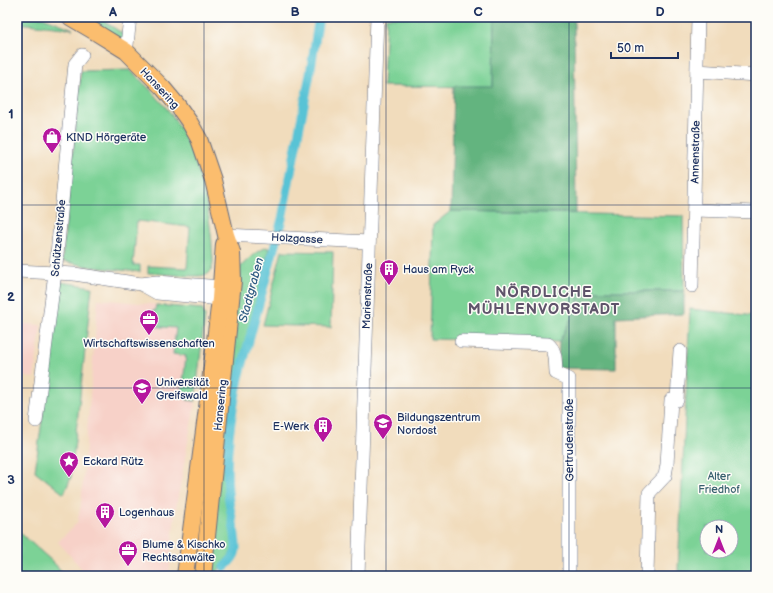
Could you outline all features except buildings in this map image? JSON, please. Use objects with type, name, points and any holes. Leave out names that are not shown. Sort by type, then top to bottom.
[{"type":"main road","name":"Hansering","points":[[70,17],[126,51],[163,88],[193,128],[206,157],[213,180],[226,235],[223,252],[224,294],[203,576]]},
{"type":"main road","name":"Hansering","points":[[185,576],[207,408],[224,294]]},
{"type":"street","points":[[127,45],[130,17]]},
{"type":"street","name":"Marienstraße","points":[[358,576],[377,17]]},
{"type":"street","name":"Annenstraße","points":[[692,286],[698,17]]},
{"type":"street","name":"Schützenstraße","points":[[36,422],[55,272],[75,64],[82,55]]},
{"type":"street","points":[[697,71],[756,75]]},
{"type":"street","points":[[694,210],[756,212]]},
{"type":"street","name":"Holzgasse","points":[[226,235],[369,242]]},
{"type":"street","points":[[17,271],[55,272],[141,284],[157,282],[224,294]]},
{"type":"street","name":"Gertrudenstraße","points":[[461,341],[494,342],[502,347],[509,348],[518,343],[548,344],[552,347],[555,355],[556,373],[569,379],[569,576]]},
{"type":"street","points":[[647,576],[649,493],[665,476],[668,464],[671,400],[677,400],[680,351]]},
{"type":"shaded area","name":"Universität Greifswald","points":[[98,299],[202,309],[205,316],[194,409],[175,513],[169,576],[88,576],[58,542],[77,523],[81,505]]},
{"type":"shaded area","points":[[17,323],[41,326],[34,378],[17,376]]},
{"type":"green space","points":[[17,17],[43,17],[73,29],[17,23]]},
{"type":"green space","points":[[85,17],[102,17],[102,20],[125,35],[123,42]]},
{"type":"green space","points":[[386,17],[494,17],[493,87],[383,86]]},
{"type":"green space","points":[[494,17],[574,17],[576,213],[451,211],[454,86],[493,86]]},
{"type":"green space","points":[[130,70],[171,113],[188,143],[198,171],[209,216],[213,265],[208,274],[189,276],[148,273],[148,266],[187,268],[190,227],[137,221],[133,265],[140,265],[140,272],[91,267],[62,261],[81,71]]},
{"type":"green space","points":[[451,211],[683,216],[684,291],[579,291],[577,307],[559,342],[430,339],[433,225]]},
{"type":"green space","points":[[265,247],[269,248],[237,379],[225,459],[226,486],[234,544],[217,576],[213,576],[216,548],[213,531],[237,270],[254,254]]},
{"type":"green space","points":[[282,251],[333,252],[331,327],[263,325]]},
{"type":"green space","points":[[61,282],[92,287],[71,477],[64,494],[35,471]]},
{"type":"green space","points":[[579,291],[684,291],[684,314],[616,317],[616,369],[558,368],[559,342],[577,307]]},
{"type":"green space","points":[[156,305],[202,309],[205,316],[195,401],[187,400],[187,394],[182,393],[186,356],[173,354],[176,328],[149,326],[151,311],[155,311]]},
{"type":"green space","name":"Alter Friedhof","points":[[690,309],[756,316],[756,576],[730,576],[678,571]]},
{"type":"green space","points":[[17,530],[53,562],[66,576],[17,576]]},
{"type":"waterway","name":"Stadtgraben","points":[[224,567],[235,555],[236,550],[227,477],[229,435],[233,406],[239,378],[282,219],[310,74],[319,17]]},
{"type":"place","name":"KIND Hörgeräte","points":[[52,154]]},
{"type":"place","name":"Haus am Ryck","points":[[389,286]]},
{"type":"place","name":"Wirtschaftswissenschaften","points":[[149,336]]},
{"type":"place","name":"Universität Greifswald","points":[[142,405]]},
{"type":"place","name":"Bildungszentrum Nordost","points":[[383,440]]},
{"type":"place","name":"E-Werk","points":[[323,443]]},
{"type":"place","name":"Eckard Rütz","points":[[69,478]]},
{"type":"place","name":"Logenhaus","points":[[105,529]]},
{"type":"place","name":"Blume & Kischko Rechtsanwälte","points":[[128,567]]},
{"type":"district","name":"NÖRDLICHE MÜHLENVORSTADT","points":[[544,300]]}]
